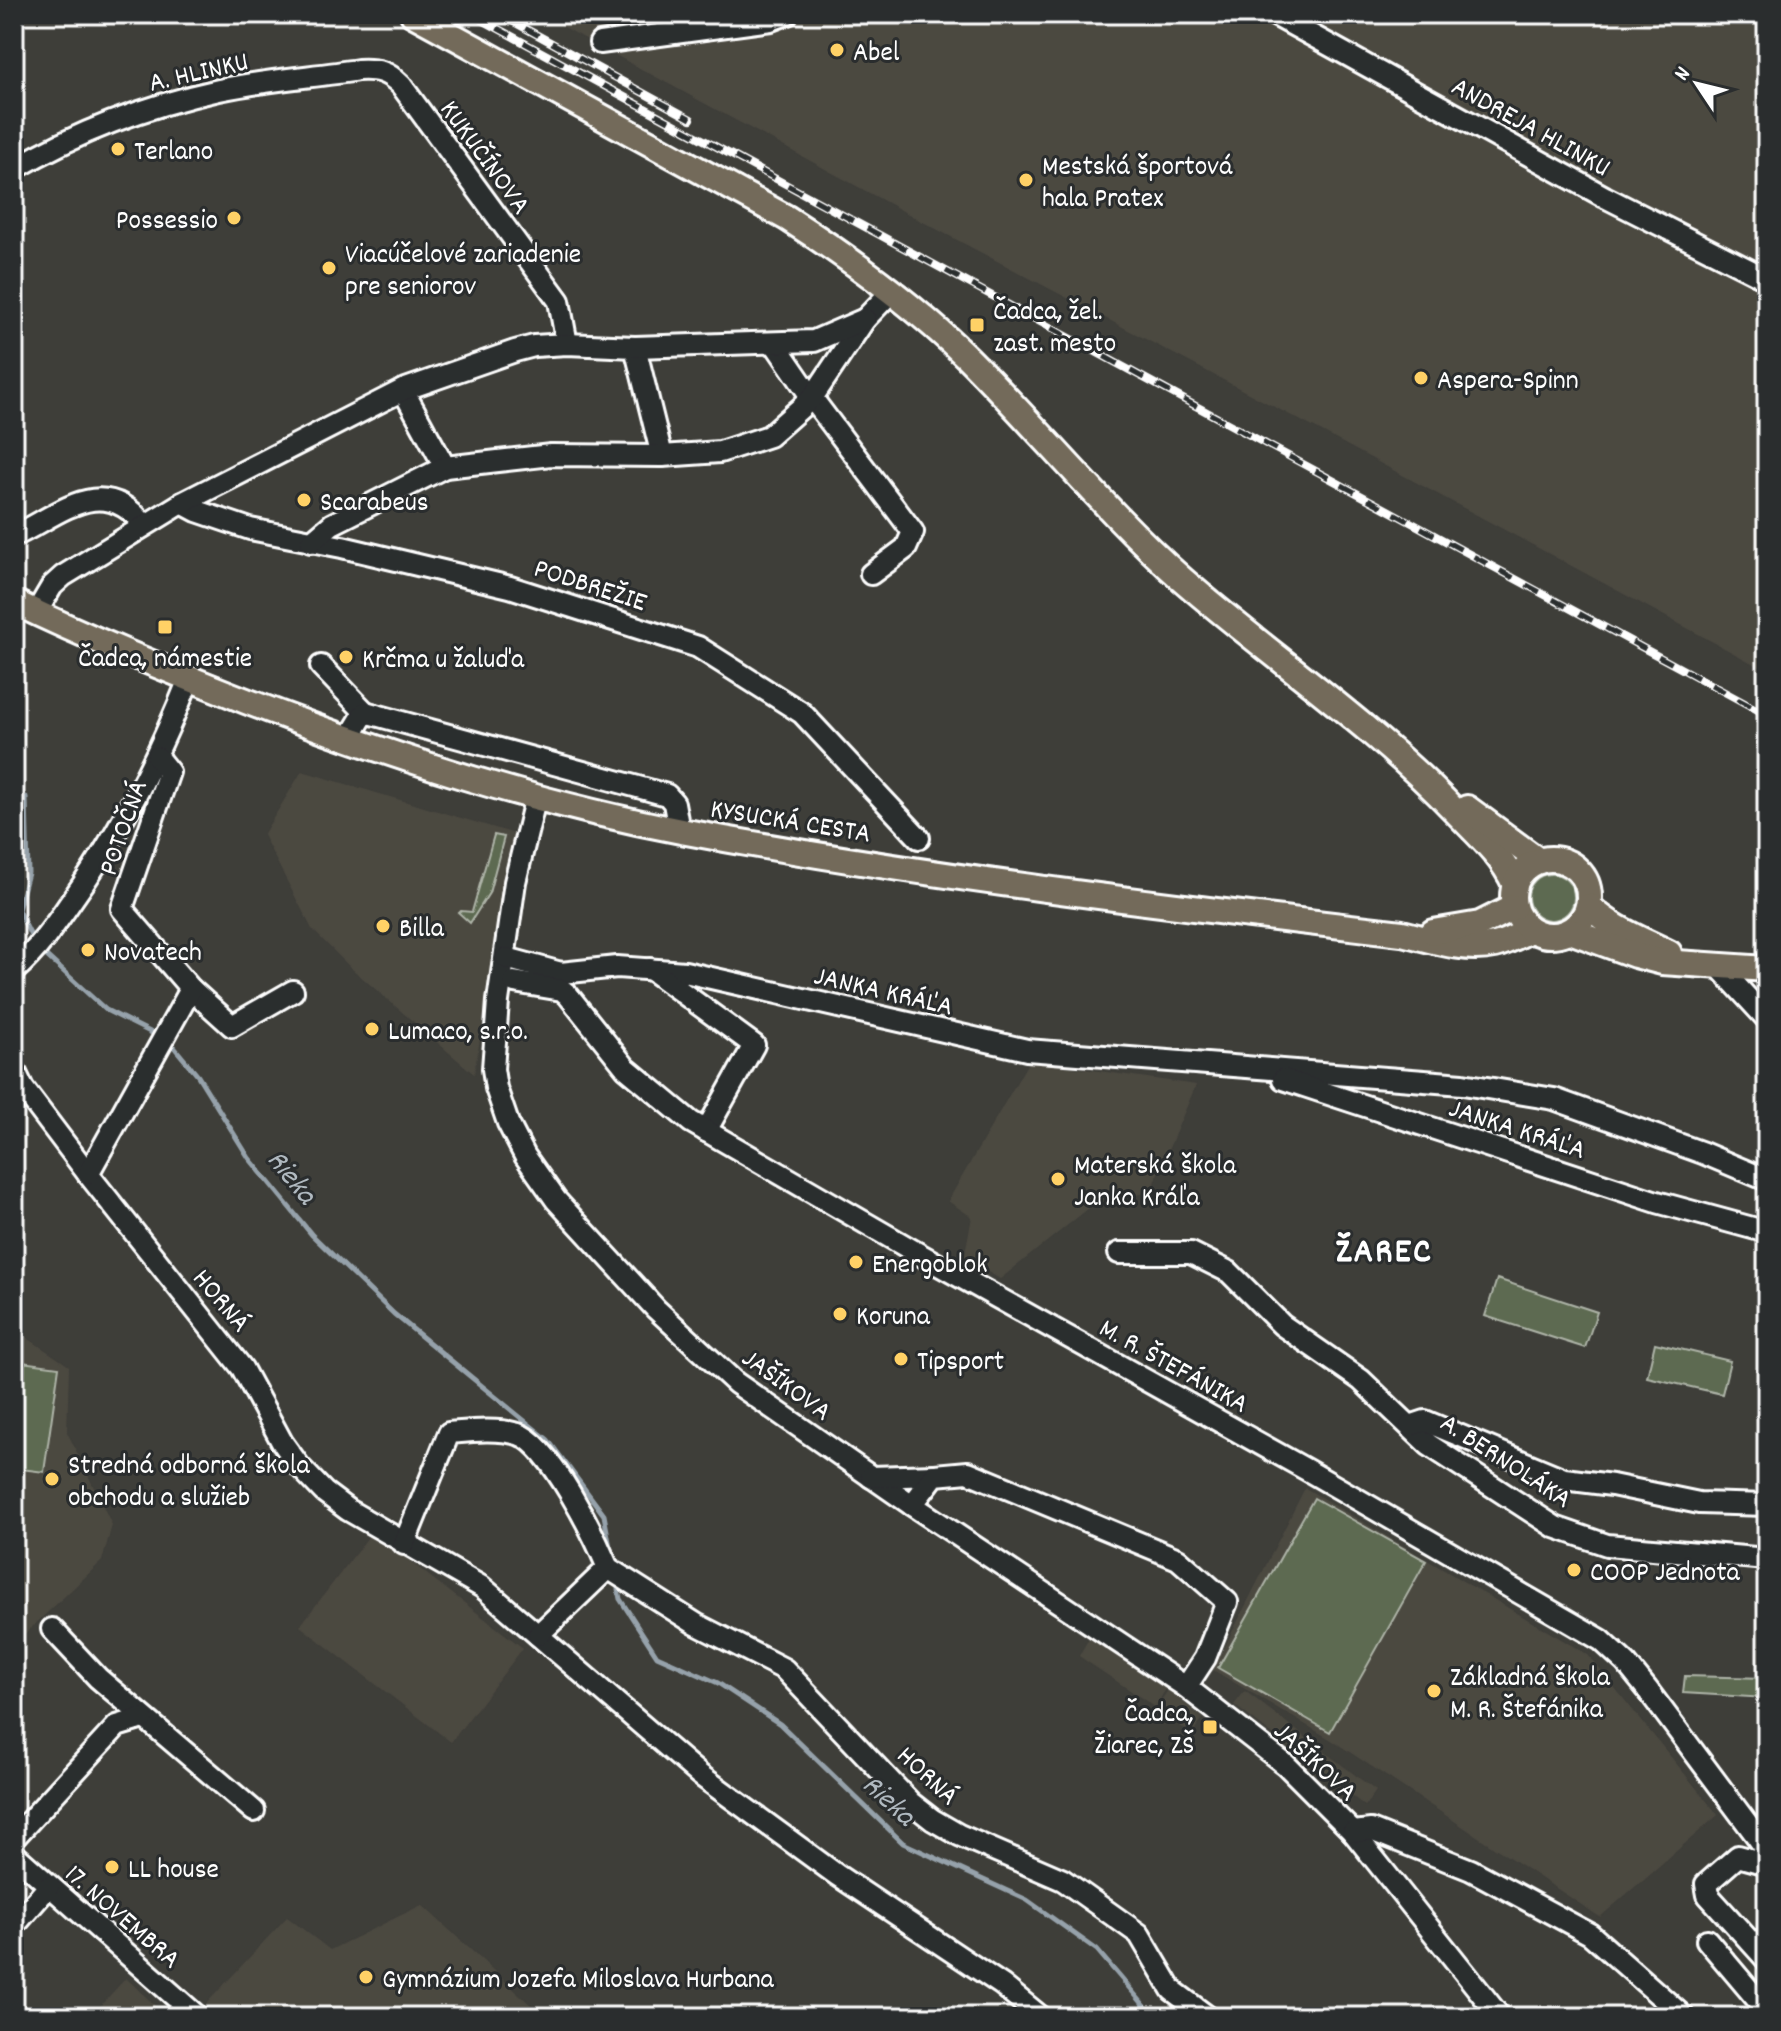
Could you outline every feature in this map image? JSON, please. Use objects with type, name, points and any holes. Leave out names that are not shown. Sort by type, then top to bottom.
[{"type":"main road","points":[[413,14],[787,218],[892,291],[967,357],[1101,499],[1182,579],[1417,772],[1539,861],[1551,859],[1573,865],[1587,883],[1589,906],[1583,920],[1570,931]]},
{"type":"main road","name":"KYSUCKÁ CESTA","points":[[14,602],[189,679],[348,740],[536,796],[679,831],[985,881],[1402,933],[1476,947],[1497,944],[1530,930],[1550,936],[1570,931],[1662,962],[1767,969]]},
{"type":"main road","points":[[1417,772],[1505,864],[1520,920],[1530,930]]},
{"type":"main road","name":"KYSUCKÁ CESTA","points":[[1402,933],[1465,929],[1480,924],[1514,896],[1520,875],[1539,861]]},
{"type":"main road","name":"KYSUCKÁ CESTA","points":[[1589,906],[1617,927],[1693,964]]},
{"type":"street","name":"ANDREJA HLINKU","points":[[1273,14],[1605,197],[1767,279]]},
{"type":"street","points":[[600,43],[776,16]]},
{"type":"street","name":"A. HLINKU","points":[[14,169],[47,149],[105,123],[221,89],[373,70],[387,73],[401,85]]},
{"type":"street","name":"KUKUČÍNOVA","points":[[401,85],[559,301],[567,344]]},
{"type":"street","points":[[311,542],[332,524],[445,467],[551,455],[662,456],[720,452],[769,436],[812,398],[865,319],[892,291]]},
{"type":"street","points":[[36,613],[52,586],[63,576],[144,525],[403,390],[534,346],[635,347],[814,341],[865,319]]},
{"type":"street","points":[[775,344],[913,532],[906,548],[871,574]]},
{"type":"street","points":[[635,347],[662,456]]},
{"type":"street","points":[[403,390],[445,467]]},
{"type":"street","points":[[14,536],[65,506],[87,500],[115,502],[128,508],[144,525]]},
{"type":"street","name":"PODBREŽIE","points":[[182,503],[250,529],[510,587],[698,647],[802,713],[919,838]]},
{"type":"street","points":[[321,666],[365,712],[667,795],[674,803],[679,831]]},
{"type":"street","points":[[18,967],[56,923],[107,848],[157,757],[189,679]]},
{"type":"street","points":[[348,740],[365,712]]},
{"type":"street","name":"POTOČNÁ","points":[[157,757],[169,772],[167,782],[155,808],[122,909],[191,989],[232,1026],[293,991]]},
{"type":"street","name":"JAŠÍKOVA","points":[[536,796],[515,882],[493,1049],[496,1088],[512,1131],[539,1177],[575,1222],[656,1309],[736,1383],[912,1505],[1186,1687],[1286,1765],[1353,1832],[1500,2017]]},
{"type":"street","name":"JANKA KRÁĽA","points":[[506,958],[561,973],[617,967],[685,972],[1027,1050],[1463,1084],[1554,1099],[1703,1153],[1767,1180]]},
{"type":"street","points":[[1719,967],[1767,1019]]},
{"type":"street","points":[[650,969],[754,1045],[706,1131]]},
{"type":"street","name":"M. R. ŠTEFÁNIKA","points":[[514,982],[562,990],[626,1068],[691,1122],[1601,1640],[1626,1663],[1647,1689],[1767,1850]]},
{"type":"street","points":[[88,1174],[191,989]]},
{"type":"street","name":"HORNÁ","points":[[14,1069],[23,1088],[88,1174],[242,1368],[268,1419],[300,1467],[324,1492],[404,1544],[482,1587],[700,1775],[837,1875],[1002,1985],[1041,2017]]},
{"type":"street","name":"JANKA KRÁĽA","points":[[1252,1069],[1657,1202],[1767,1232]]},
{"type":"street","name":"A. BERNOLÁKA","points":[[1119,1253],[1191,1253],[1229,1272],[1282,1325],[1361,1380],[1429,1445],[1555,1527],[1607,1545],[1767,1559]]},
{"type":"street","name":"A. BERNOLÁKA","points":[[1410,1426],[1425,1421],[1564,1479],[1612,1485],[1699,1503],[1767,1505]]},
{"type":"street","points":[[404,1544],[449,1433],[486,1430],[521,1435],[547,1459],[589,1525],[608,1568],[538,1635]]},
{"type":"street","points":[[871,1477],[968,1472],[1178,1559],[1227,1602],[1205,1658],[1186,1687]]},
{"type":"street","points":[[912,1505],[935,1475]]},
{"type":"street","name":"HORNÁ","points":[[608,1568],[696,1624],[784,1669],[910,1802],[933,1820],[959,1835],[1063,1880],[1139,1934],[1172,1990],[1208,2017]]},
{"type":"street","points":[[52,1629],[98,1678],[254,1811]]},
{"type":"street","points":[[14,1838],[117,1726],[143,1718]]},
{"type":"street","name":"JAŠÍKOVA","points":[[1353,1832],[1371,1830],[1471,1870],[1590,1934],[1684,2017]]},
{"type":"street","name":"17. NOVEMBRA","points":[[14,1854],[198,2017]]},
{"type":"street","points":[[1767,1864],[1738,1856],[1706,1884],[1708,1895],[1767,1960]]},
{"type":"street","points":[[14,1926],[49,1886]]},
{"type":"street","points":[[1707,1940],[1767,2011]]},
{"type":"shaded area","points":[[540,14],[1767,14],[1767,671],[923,222]]},
{"type":"shaded area","points":[[302,771],[515,834],[474,1074],[351,968],[312,929],[263,835]]},
{"type":"shaded area","name":"Materská škola Janka Kráľa","points":[[1029,1061],[1196,1085],[1150,1192],[1094,1204],[1000,1279],[964,1258],[972,1217],[948,1201]]},
{"type":"shaded area","name":"Stredná odborná škola obchodu a služieb","points":[[14,1329],[69,1366],[67,1432],[112,1525],[102,1561],[14,1644]]},
{"type":"shaded area","name":"Základná škola M. R. Štefánika","points":[[1305,1488],[1588,1655],[1718,1815],[1600,1917],[1330,1739],[1213,1670]]},
{"type":"shaded area","points":[[372,1532],[523,1648],[451,1742],[300,1626]]},
{"type":"shaded area","points":[[1089,1638],[1166,1689],[1155,1707],[1079,1656]]},
{"type":"shaded area","points":[[1168,1690],[1203,1718],[1192,1735],[1156,1708]]},
{"type":"shaded area","points":[[1245,1691],[1376,1791],[1365,1806],[1234,1705]]},
{"type":"shaded area","name":"Gymnázium Jozefa Miloslava Hurbana","points":[[422,1905],[544,2017],[221,2017],[206,2004],[287,1917],[330,1950]]},
{"type":"shaded area","points":[[126,1978],[167,2017],[90,2017]]},
{"type":"green space","points":[[494,835],[504,837],[489,893],[470,923],[459,913],[472,912]]},
{"type":"green space","points":[[1551,874],[1567,881],[1574,897],[1567,913],[1551,920],[1535,913],[1528,897],[1535,881]]},
{"type":"green space","points":[[1497,1279],[1597,1312],[1585,1348],[1485,1316]]},
{"type":"green space","points":[[1655,1343],[1730,1361],[1722,1394],[1647,1377]]},
{"type":"green space","points":[[14,1361],[59,1367],[44,1472],[14,1468]]},
{"type":"green space","points":[[1314,1498],[1426,1561],[1330,1732],[1218,1668]]},
{"type":"green space","points":[[1685,1676],[1767,1678],[1767,1698],[1683,1693]]},
{"type":"waterway","name":"Rieka","points":[[26,797],[28,873],[18,910],[34,942]]},
{"type":"waterway","name":"Rieka","points":[[40,950],[106,1010],[160,1037]]},
{"type":"waterway","name":"Rieka","points":[[169,1041],[198,1076],[249,1158],[312,1235],[394,1314],[548,1440],[604,1515],[611,1553]]},
{"type":"waterway","name":"Rieka","points":[[618,1589],[620,1599],[657,1656],[718,1683],[780,1724],[903,1843],[1027,1900],[1097,1950],[1154,2017]]},
{"type":"railway","points":[[471,14],[1767,715]]},
{"type":"railway","points":[[499,14],[691,119]]},
{"type":"place","name":"Abel","points":[[837,50]]},
{"type":"place","name":"Terlano","points":[[118,149]]},
{"type":"place","name":"Mestská športová hala Pratex","points":[[1026,180]]},
{"type":"place","name":"Possessio","points":[[234,218]]},
{"type":"place","name":"Viacúčelové zariadenie pre seniorov","points":[[329,268]]},
{"type":"place","name":"Čadca, žel. zast. mesto","points":[[977,325]]},
{"type":"place","name":"Aspera-Spinn","points":[[1421,378]]},
{"type":"place","name":"Scarabeus","points":[[304,500]]},
{"type":"place","name":"Čadca, námestie","points":[[165,627]]},
{"type":"place","name":"Krčma u žaluďa","points":[[346,657]]},
{"type":"place","name":"Billa","points":[[383,926]]},
{"type":"place","name":"Novatech","points":[[88,950]]},
{"type":"place","name":"Lumaco, s.r.o.","points":[[372,1029]]},
{"type":"place","name":"Materská škola Janka Kráľa","points":[[1058,1179]]},
{"type":"place","name":"Energoblok","points":[[856,1262]]},
{"type":"place","name":"Koruna","points":[[840,1314]]},
{"type":"place","name":"Tipsport","points":[[901,1359]]},
{"type":"place","name":"Stredná odborná škola obchodu a služieb","points":[[52,1479]]},
{"type":"place","name":"COOP Jednota","points":[[1574,1570]]},
{"type":"place","name":"Základná škola M. R. Štefánika","points":[[1434,1691]]},
{"type":"place","name":"Čadca, Žiarec, ZŠ","points":[[1210,1727]]},
{"type":"place","name":"LL house","points":[[112,1867]]},
{"type":"place","name":"Gymnázium Jozefa Miloslava Hurbana","points":[[366,1977]]},
{"type":"district","name":"ŽAREC","points":[[1384,1248]]}]
